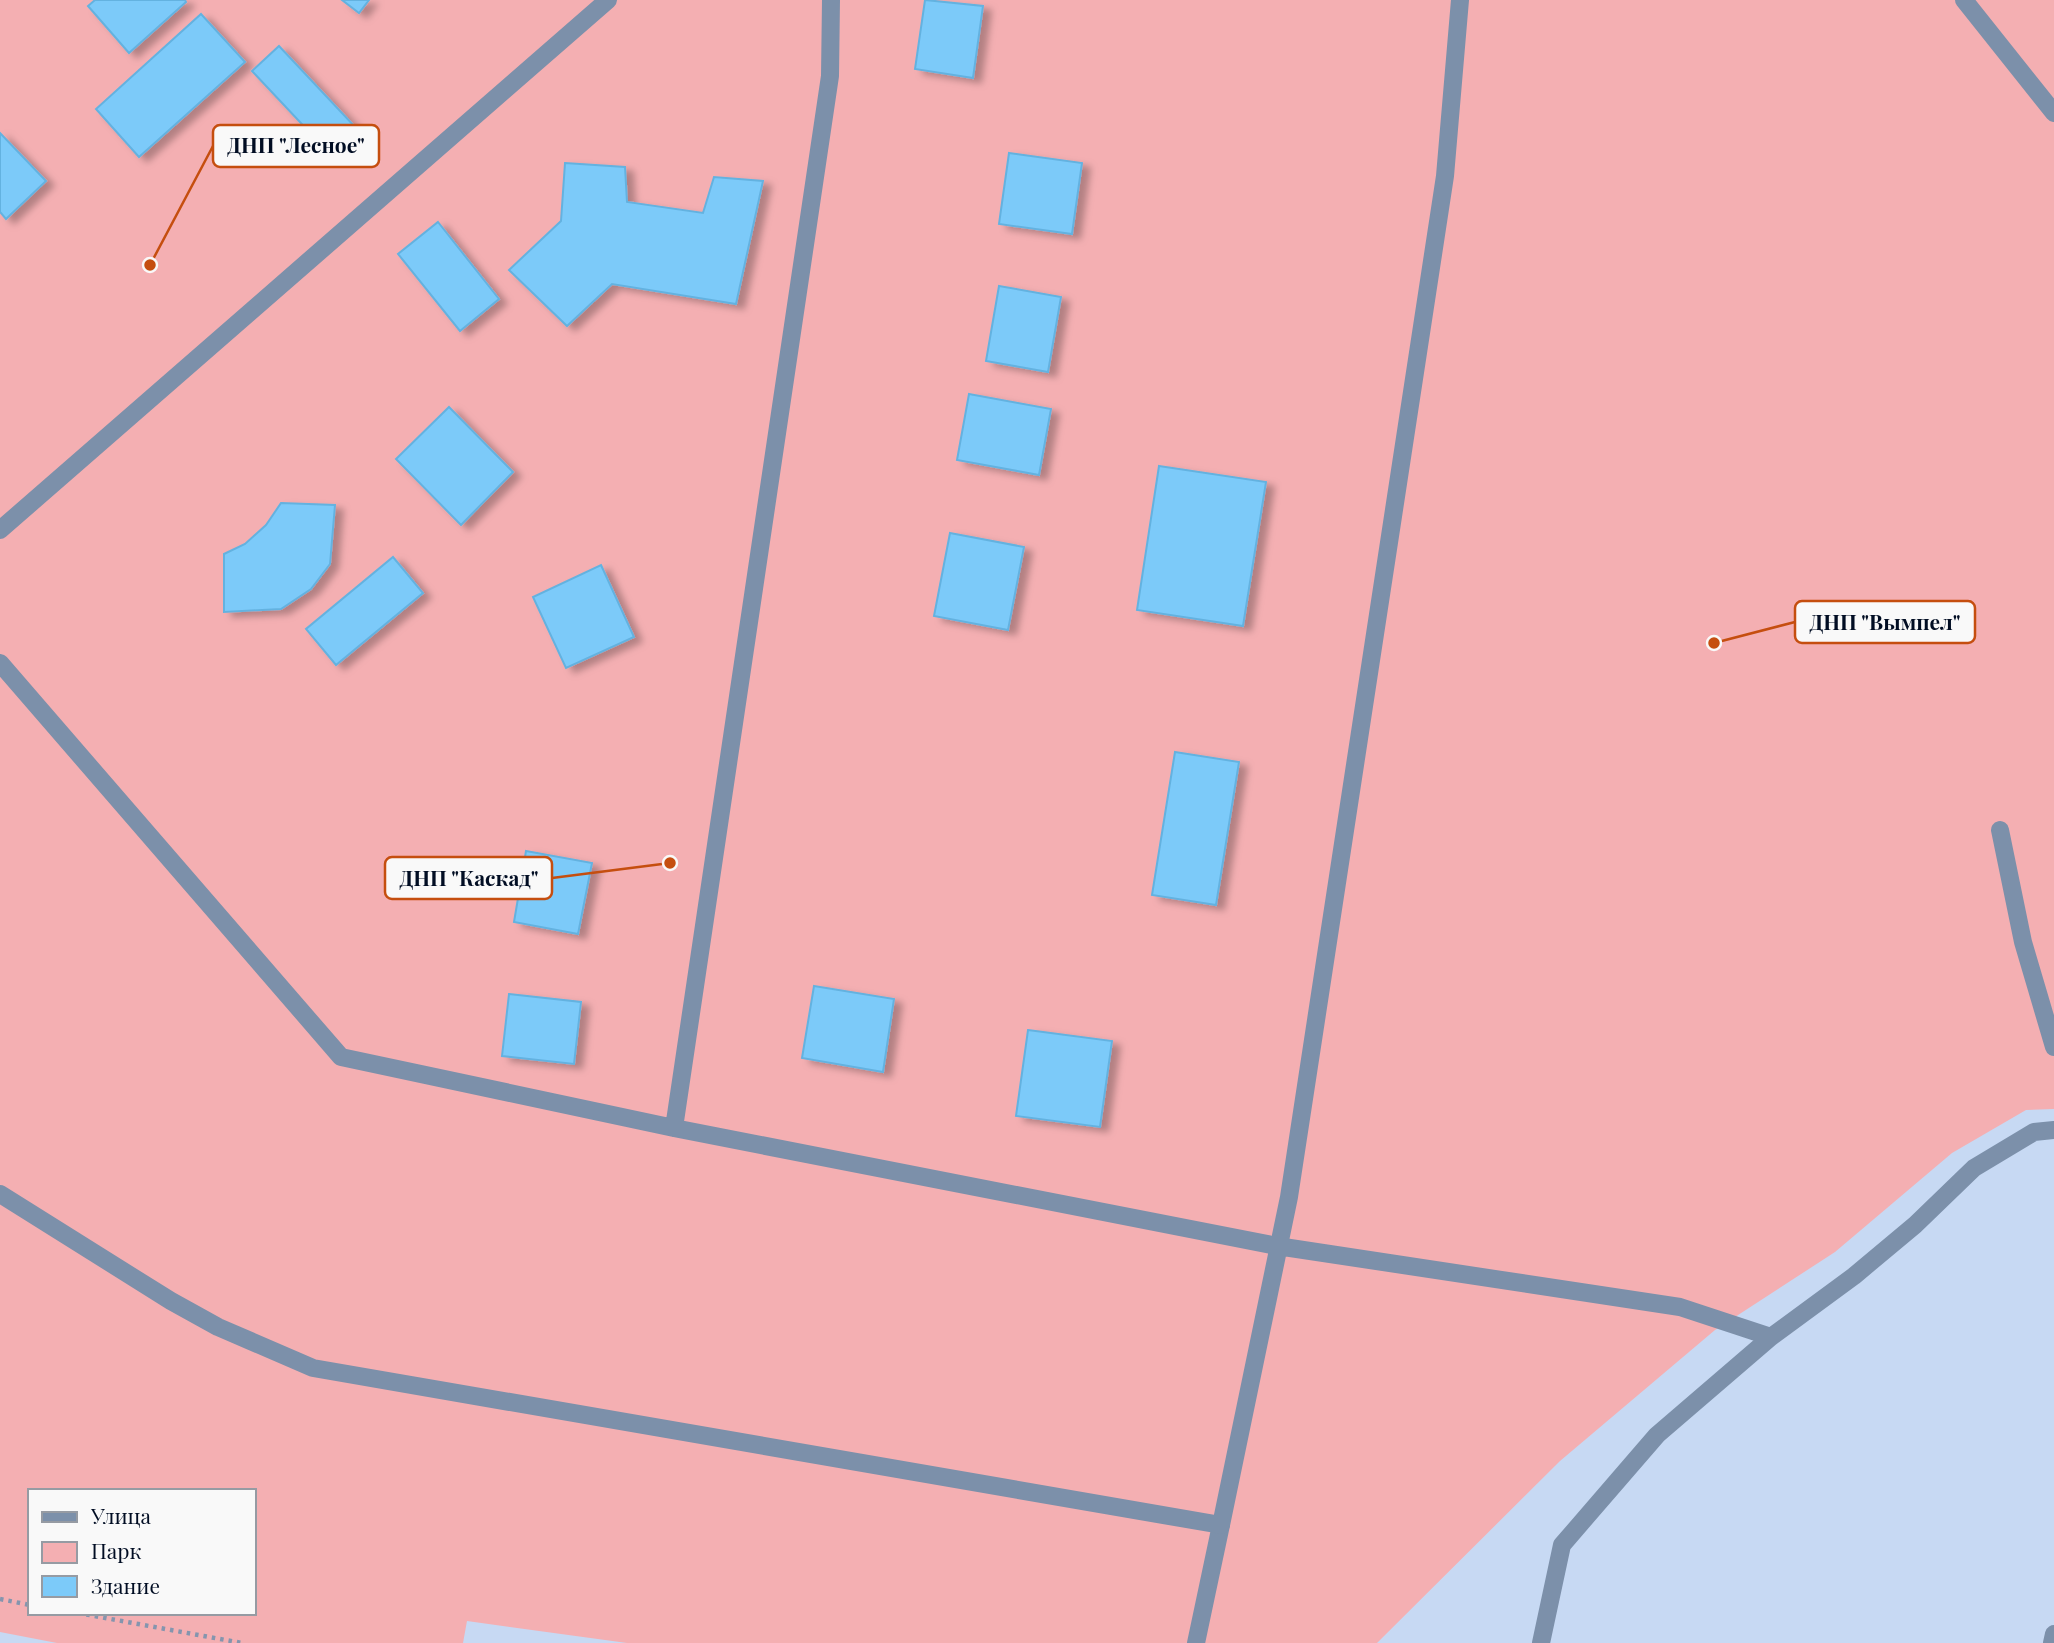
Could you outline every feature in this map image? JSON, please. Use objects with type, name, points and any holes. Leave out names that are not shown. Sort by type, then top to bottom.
[{"type":"street","points":[[0,530],[608,0]]},
{"type":"street","points":[[674,1128],[828,89],[831,0]]},
{"type":"street","points":[[1196,1643],[1292,1183],[1446,176],[1460,0]]},
{"type":"street","points":[[1964,0],[2054,113]]},
{"type":"street","points":[[0,663],[341,1057],[674,1128],[1278,1245],[1634,1298],[1729,1321],[1771,1337]]},
{"type":"street","points":[[2000,830],[2023,942],[2054,1047]]},
{"type":"street","points":[[1541,1643],[1562,1545],[1657,1435],[1771,1337],[1916,1225],[1974,1168],[2034,1132],[2054,1130]]},
{"type":"street","points":[[0,1194],[171,1301],[218,1326],[313,1368],[1221,1525]]},
{"type":"street","points":[[2052,1643],[2054,1634]]},
{"type":"path","points":[[0,1599],[28,1605]]},
{"type":"path","points":[[89,1615],[242,1643]]},
{"type":"green space","points":[[0,0],[2054,0],[2054,1109],[2026,1110],[1952,1153],[1835,1252],[1715,1330],[1560,1461],[1377,1643],[627,1643],[467,1621],[463,1643],[57,1643],[0,1632]]},
{"type":"building","points":[[95,0],[186,2],[129,53],[88,6]]},
{"type":"building","points":[[342,0],[369,0],[359,13]]},
{"type":"building","points":[[925,0],[983,6],[973,78],[915,69]]},
{"type":"building","points":[[201,14],[245,62],[139,157],[96,109]]},
{"type":"building","points":[[279,46],[357,129],[330,154],[252,71]]},
{"type":"building","points":[[0,133],[46,181],[6,219],[0,212]]},
{"type":"building","points":[[1009,153],[1082,163],[1072,234],[999,224]]},
{"type":"building","points":[[565,163],[625,167],[627,202],[703,213],[714,177],[763,181],[736,304],[612,284],[567,326],[509,270],[561,221]]},
{"type":"building","points":[[438,222],[499,299],[460,331],[398,254]]},
{"type":"building","points":[[999,286],[1061,297],[1048,372],[986,361]]},
{"type":"building","points":[[969,394],[1051,409],[1039,475],[957,460]]},
{"type":"building","points":[[449,407],[513,472],[461,525],[396,459]]},
{"type":"building","points":[[1159,466],[1266,482],[1243,626],[1137,610]]},
{"type":"building","points":[[281,503],[335,505],[330,564],[311,589],[281,609],[224,612],[224,554],[245,544],[266,525]]},
{"type":"building","points":[[950,533],[1024,547],[1008,630],[934,616]]},
{"type":"building","points":[[393,557],[423,593],[336,665],[306,629]]},
{"type":"building","points":[[601,565],[634,637],[566,668],[533,597]]},
{"type":"building","points":[[1175,752],[1239,762],[1216,905],[1152,895]]},
{"type":"building","points":[[526,851],[592,863],[578,934],[514,922]]},
{"type":"building","points":[[814,986],[894,999],[883,1072],[802,1058]]},
{"type":"building","points":[[509,994],[581,1002],[574,1064],[502,1056]]},
{"type":"building","points":[[1028,1030],[1112,1041],[1100,1127],[1016,1116]]},
{"type":"place","name":"ДНП \"Лесное\"","points":[[150,265]]},
{"type":"place","name":"ДНП \"Вымпел\"","points":[[1714,643]]},
{"type":"place","name":"ДНП \"Каскад\"","points":[[670,863]]}]
